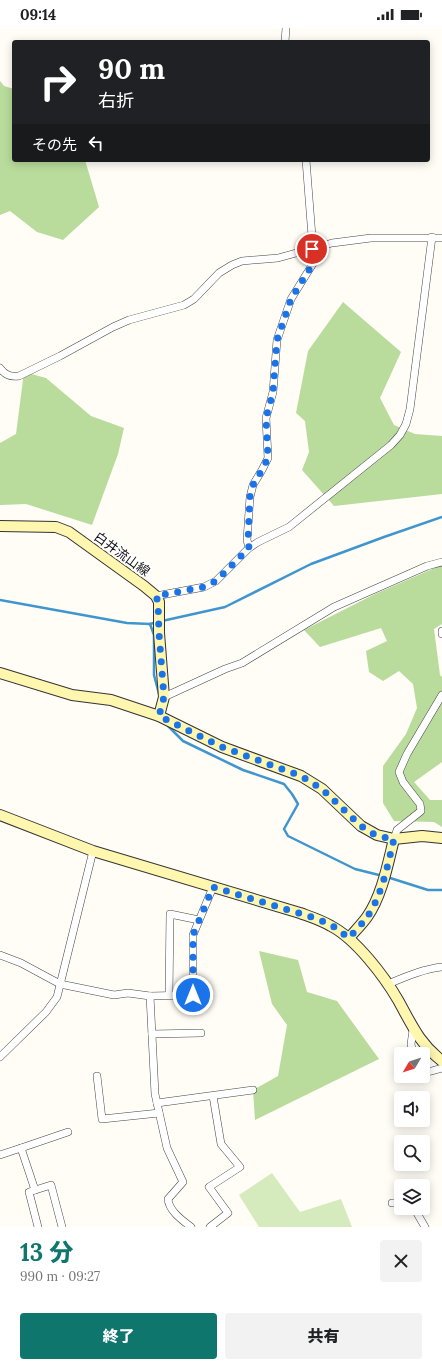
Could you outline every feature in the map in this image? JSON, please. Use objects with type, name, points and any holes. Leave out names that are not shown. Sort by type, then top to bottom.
[{"type":"main road","name":"白井流山線","points":[[0,526],[56,527],[69,532],[156,596]]},
{"type":"main road","points":[[156,596],[158,602],[164,697],[159,716]]},
{"type":"main road","points":[[0,673],[72,695],[111,700],[159,716],[222,747],[301,776],[322,789],[361,826],[377,836],[394,839],[422,836],[442,838]]},
{"type":"main road","points":[[0,815],[93,851],[318,919],[333,926],[349,938],[388,984],[413,1030],[424,1045],[442,1061]]},
{"type":"main road","points":[[349,938],[368,916],[376,900],[386,872],[394,839]]},
{"type":"street","points":[[285,40],[286,28]]},
{"type":"street","points":[[249,548],[250,496],[253,485],[268,458],[266,418],[273,392],[277,340],[291,299],[314,262],[306,162]]},
{"type":"street","points":[[156,596],[204,587],[216,581],[249,548],[258,542],[289,528],[368,464],[400,435],[406,424],[410,409],[432,237]]},
{"type":"street","points":[[0,368],[4,373],[13,377],[19,376],[124,322],[184,305],[194,299],[219,273],[242,261],[278,258],[332,243],[371,238],[442,238]]},
{"type":"street","points":[[164,697],[225,669],[242,663],[334,607],[427,566],[442,562]]},
{"type":"street","points":[[394,839],[397,830],[421,812],[420,804],[403,782],[399,772],[406,754],[442,695]]},
{"type":"street","points":[[0,1056],[46,1012],[57,997],[93,851]]},
{"type":"street","points":[[0,955],[60,984],[114,995],[128,993],[150,996],[193,995],[193,935],[213,887]]},
{"type":"street","points":[[169,995],[170,914],[199,920]]},
{"type":"street","points":[[388,984],[433,968],[442,967]]},
{"type":"street","points":[[150,996],[157,1102],[167,1148],[183,1182],[168,1199],[169,1204],[176,1214],[192,1227]]},
{"type":"street","points":[[412,1047],[413,1030]]},
{"type":"street","points":[[152,1034],[201,1033]]},
{"type":"street","points":[[430,1071],[442,1068]]},
{"type":"street","points":[[97,1076],[102,1119],[159,1113]]},
{"type":"street","points":[[157,1102],[254,1090]]},
{"type":"street","points":[[210,1227],[228,1213],[209,1187],[240,1168],[221,1144],[213,1096]]},
{"type":"street","points":[[0,1155],[68,1132]]},
{"type":"street","points":[[21,1148],[35,1190]]},
{"type":"street","points":[[38,1227],[29,1192],[51,1185],[62,1227]]},
{"type":"street","points":[[418,1215],[425,1227]]},
{"type":"green space","points":[[0,81],[4,86],[12,88],[12,162],[86,162],[99,207],[63,240],[37,232],[10,211],[0,215]]},
{"type":"green space","points":[[343,302],[401,352],[380,398],[394,425],[415,434],[442,436],[442,494],[334,506],[302,470],[309,452],[305,421],[296,413],[308,351]]},
{"type":"green space","points":[[24,372],[46,378],[91,416],[124,428],[118,454],[92,525],[26,504],[0,505],[0,443],[16,434]]},
{"type":"green space","points":[[442,566],[442,624],[434,629],[440,675],[442,677],[442,762],[414,782],[430,800],[442,800],[442,827],[434,822],[394,821],[383,803],[383,766],[406,734],[417,708],[413,684],[399,671],[383,681],[369,672],[366,651],[387,641],[381,628],[320,647],[304,630],[375,594]]},
{"type":"green space","points":[[259,951],[298,960],[307,992],[337,1001],[379,1059],[255,1120],[253,1090],[278,1076],[287,1025],[272,1004]]},
{"type":"green space","points":[[272,1173],[300,1212],[341,1199],[352,1227],[259,1227],[239,1195]]},
{"type":"waterway","points":[[162,621],[225,607],[311,564],[442,517]]},
{"type":"waterway","points":[[0,600],[127,623],[150,624],[157,622]]},
{"type":"waterway","points":[[150,624],[154,635],[154,675],[159,694]]},
{"type":"waterway","points":[[167,724],[183,741],[243,770],[284,784],[298,804],[284,829],[288,836],[355,869],[383,876]]},
{"type":"waterway","points":[[387,877],[428,890],[442,890]]},
{"type":"route","points":[[193,995],[193,935],[213,887],[318,919],[333,926],[349,938],[368,916],[376,900],[386,872],[394,839],[377,836],[361,826],[332,797],[301,776],[262,763],[222,747],[159,716],[164,697],[158,602],[156,596],[204,587],[216,581],[249,548],[250,496],[253,485],[268,458],[266,418],[273,392],[277,340],[294,291],[314,262],[312,249]]}]
